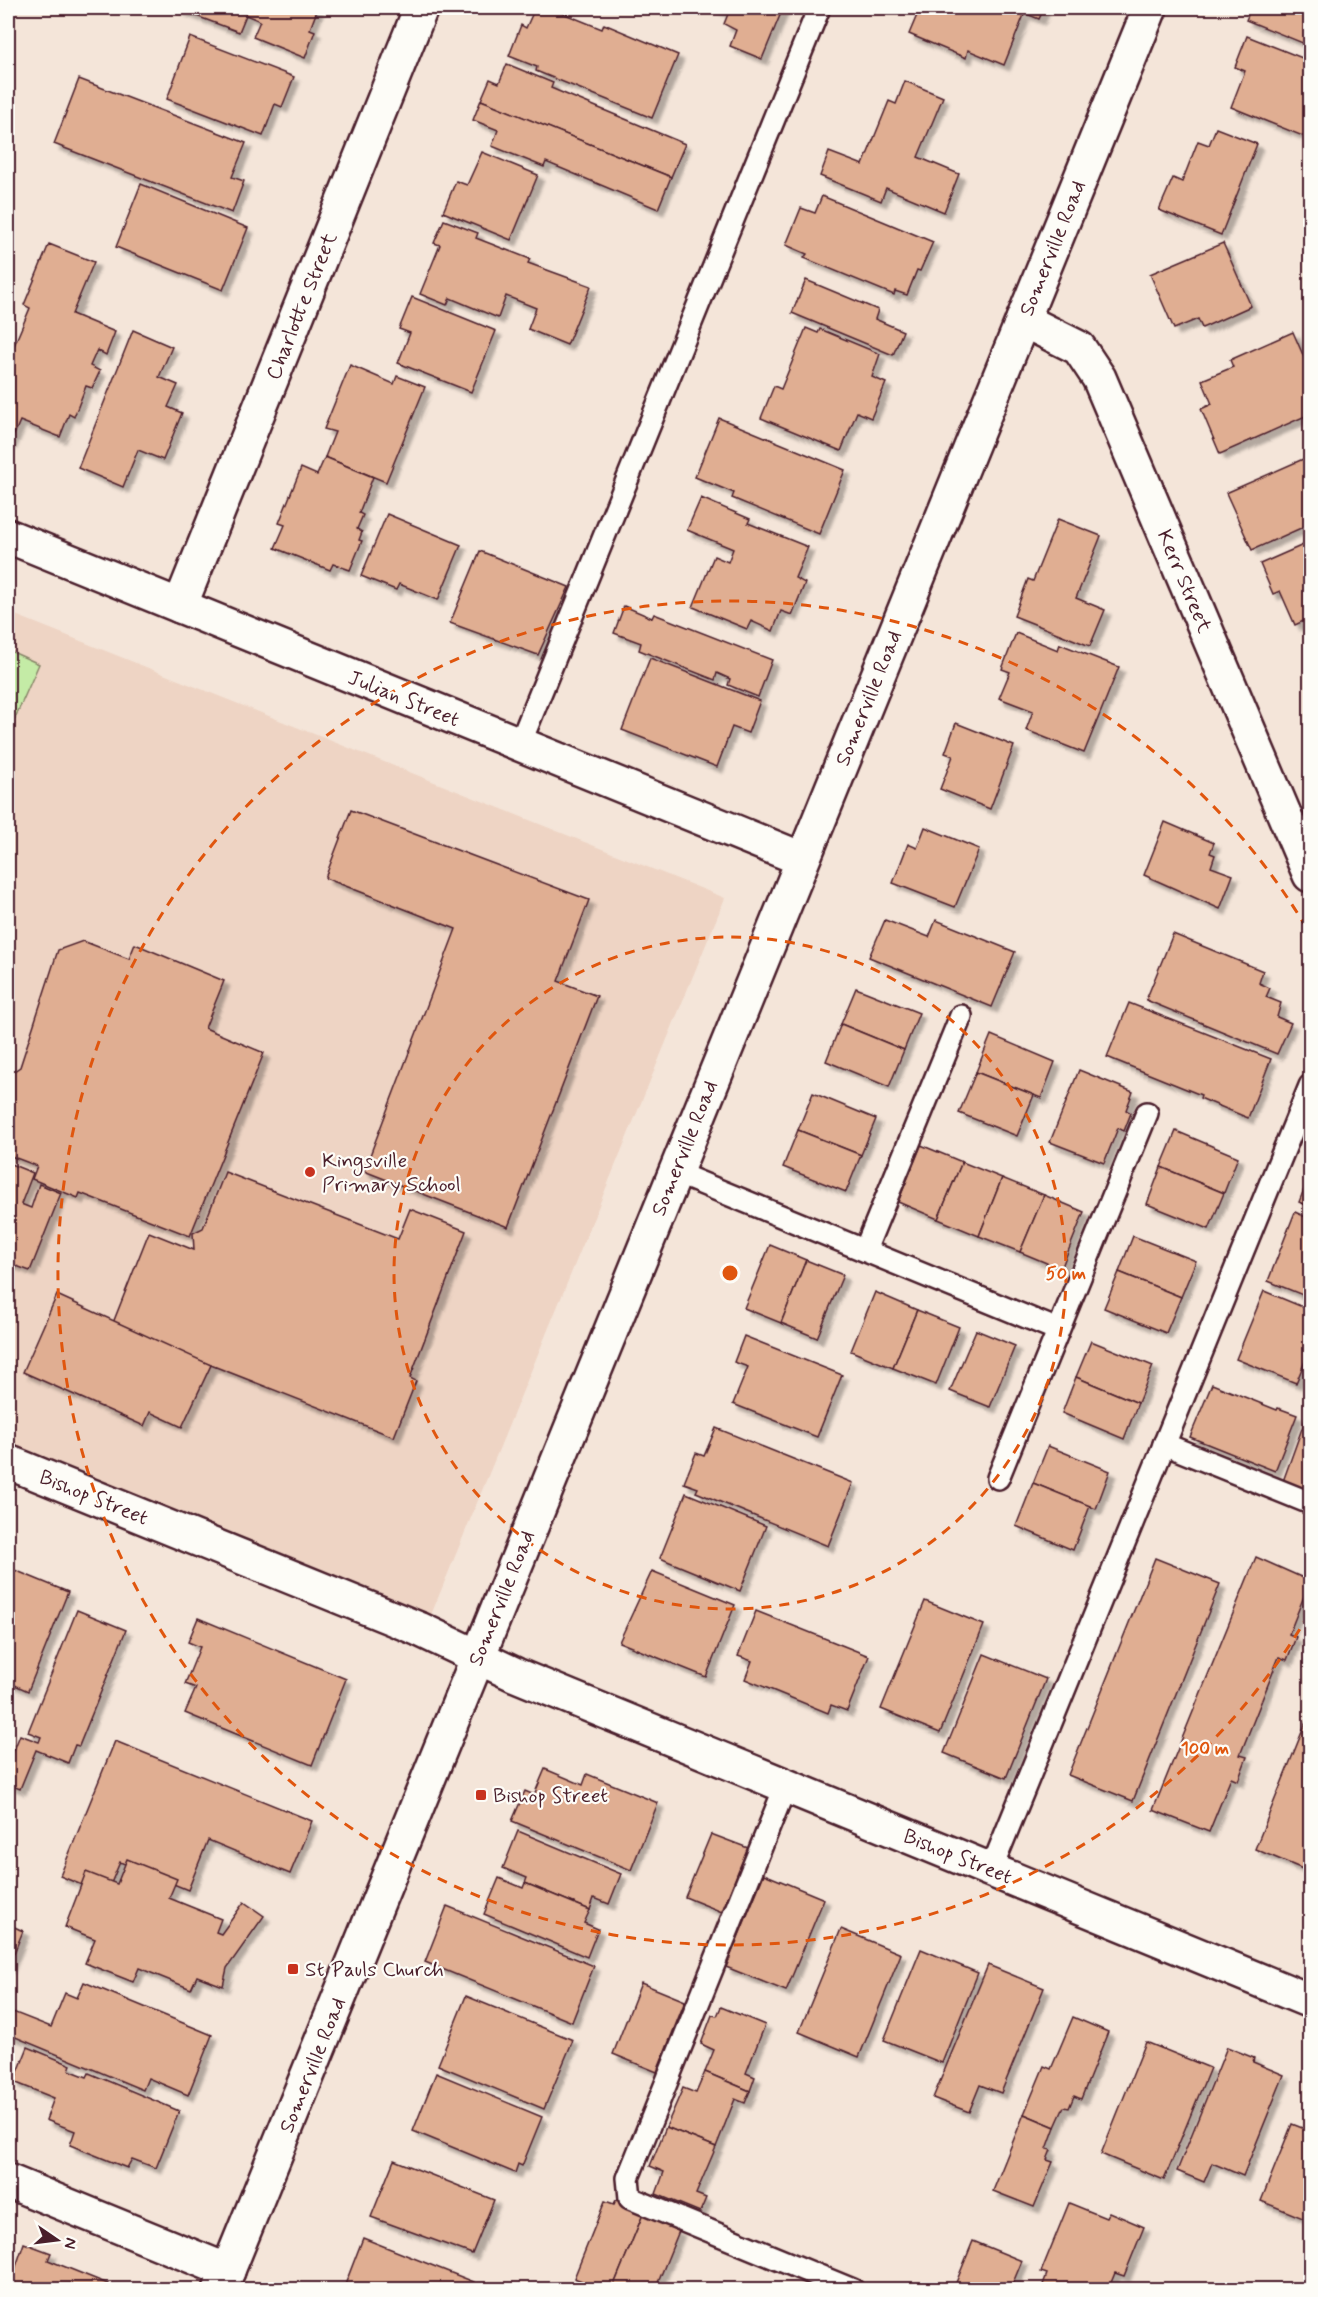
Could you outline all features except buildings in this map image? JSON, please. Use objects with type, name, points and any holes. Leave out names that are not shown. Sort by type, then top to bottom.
[{"type":"street","name":"Charlotte Street","points":[[180,606],[421,8]]},
{"type":"street","name":"Somerville Road","points":[[224,2280],[1150,8]]},
{"type":"street","name":"Kerr Street","points":[[1023,320],[1079,348],[1099,378],[1311,875]]},
{"type":"street","name":"Julian Street","points":[[8,536],[519,746],[802,859]]},
{"type":"street","name":"Bishop Street","points":[[8,1462],[419,1629],[516,1675],[1311,2001]]},
{"type":"street","points":[[8,2181],[224,2280]]},
{"type":"lane","points":[[519,746],[819,8]]},
{"type":"lane","points":[[865,1250],[961,1016]]},
{"type":"lane","points":[[991,1870],[1311,1086]]},
{"type":"lane","points":[[999,1478],[1147,1113]]},
{"type":"lane","points":[[674,1172],[1058,1330]]},
{"type":"lane","points":[[1164,1444],[1311,1503]]},
{"type":"lane","points":[[786,1785],[628,2178],[630,2198],[853,2289]]},
{"type":"shaded area","name":"Kingsville Primary School","points":[[8,612],[725,898],[431,1615],[8,1446]]},
{"type":"green space","points":[[8,650],[39,664],[8,734]]},
{"type":"place","name":"Kingsville Primary School","points":[[310,1172]]},
{"type":"place","name":"Bishop Street","points":[[481,1795]]},
{"type":"place","name":"St Pauls Church","points":[[293,1969]]}]
